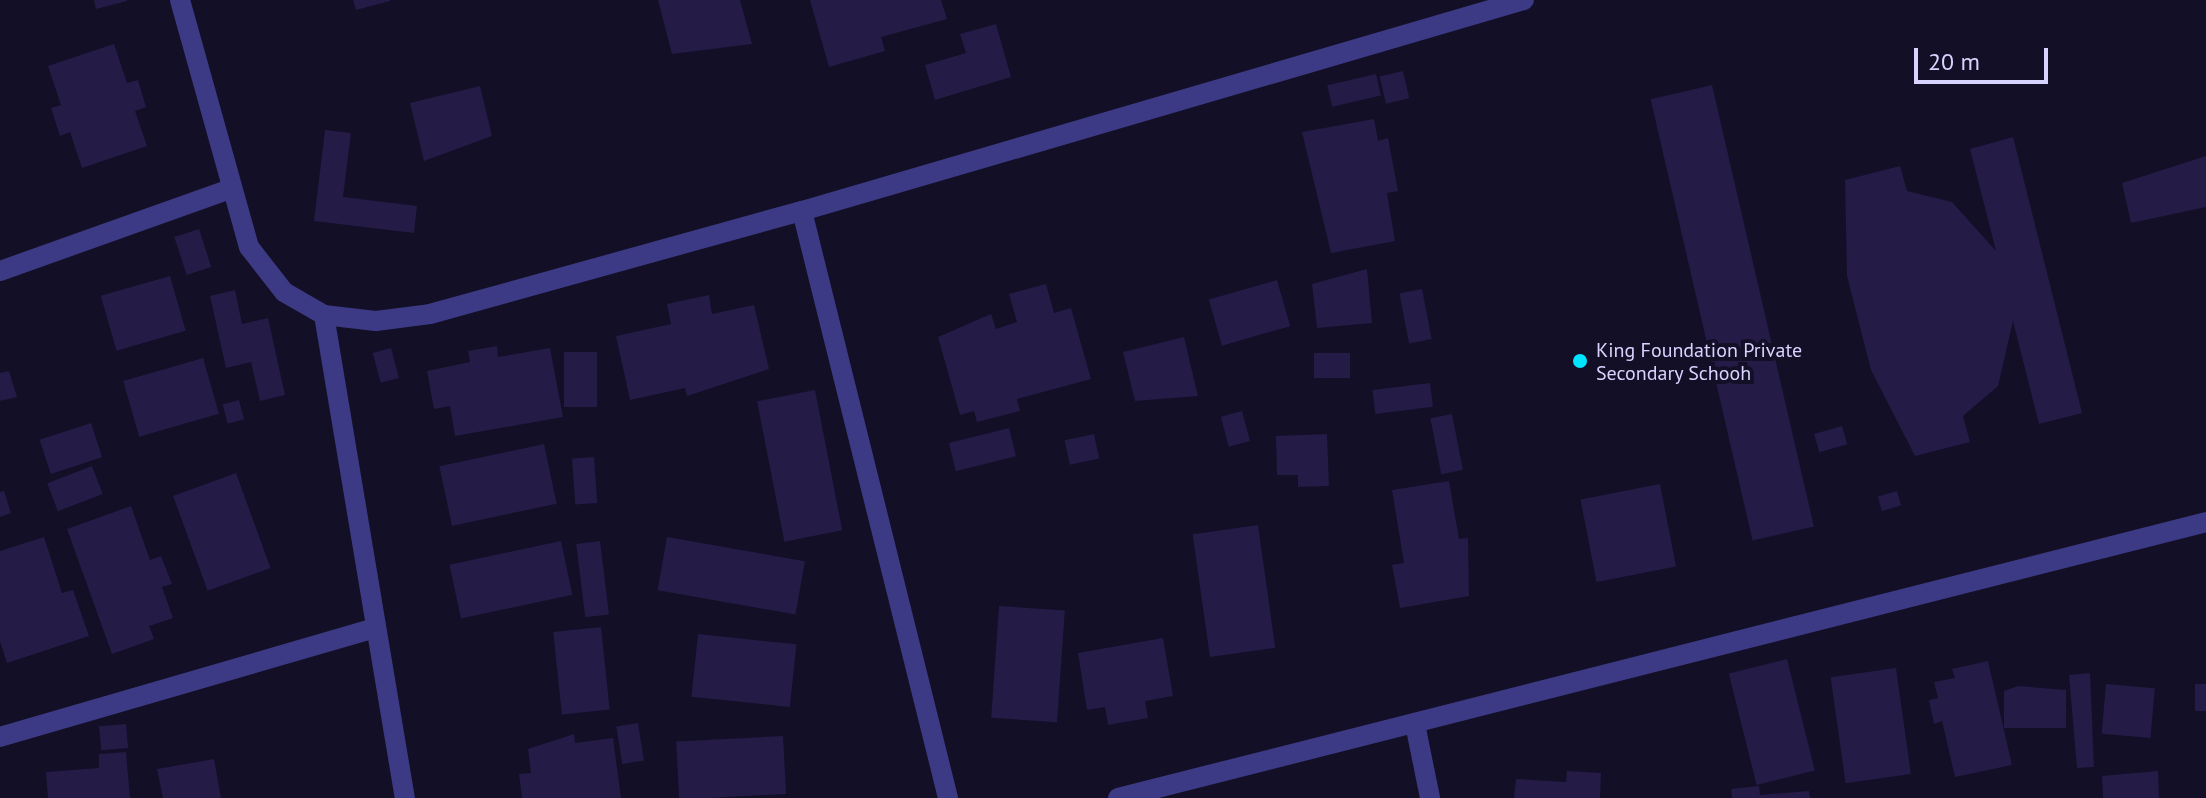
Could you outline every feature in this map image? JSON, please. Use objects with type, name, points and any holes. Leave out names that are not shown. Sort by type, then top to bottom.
[{"type":"street","points":[[180,0],[230,189],[249,247],[284,292],[324,315],[376,321],[430,314],[802,211],[1524,0]]},
{"type":"street","points":[[0,271],[230,189]]},
{"type":"street","points":[[802,211],[948,798]]},
{"type":"street","points":[[324,315],[405,798]]},
{"type":"street","points":[[1118,798],[2206,522]]},
{"type":"street","points":[[0,737],[376,628]]},
{"type":"street","points":[[1415,724],[1430,798]]},
{"type":"building","points":[[94,0],[127,0],[127,1],[96,9]]},
{"type":"building","points":[[353,0],[390,0],[390,1],[356,10]]},
{"type":"building","points":[[658,0],[740,0],[752,44],[672,54]]},
{"type":"building","points":[[810,0],[941,0],[947,19],[881,37],[885,51],[829,67]]},
{"type":"building","points":[[996,24],[1011,77],[935,100],[925,65],[966,53],[960,34]]},
{"type":"building","points":[[114,44],[127,83],[138,80],[146,107],[135,111],[147,146],[82,168],[70,132],[60,136],[51,108],[61,105],[48,66]]},
{"type":"building","points":[[1403,71],[1409,98],[1386,104],[1380,76]]},
{"type":"building","points":[[1376,74],[1381,95],[1332,107],[1327,85]]},
{"type":"building","points":[[1712,85],[1814,526],[1753,541],[1651,99]]},
{"type":"building","points":[[480,86],[492,136],[424,161],[410,103]]},
{"type":"building","points":[[1374,119],[1378,141],[1388,138],[1398,191],[1387,193],[1395,241],[1331,253],[1302,132]]},
{"type":"building","points":[[325,130],[351,133],[343,197],[417,206],[414,233],[314,221]]},
{"type":"building","points":[[2013,137],[2082,413],[2039,424],[2013,321],[1998,386],[1963,416],[1970,442],[1915,456],[1871,370],[1847,276],[1845,180],[1900,166],[1907,191],[1952,202],[1996,251],[1970,149]]},
{"type":"building","points":[[2206,156],[2206,207],[2131,223],[2122,183]]},
{"type":"building","points":[[199,229],[211,267],[187,275],[174,237]]},
{"type":"building","points":[[1367,269],[1372,323],[1317,328],[1312,284]]},
{"type":"building","points":[[170,276],[186,331],[117,351],[101,296]]},
{"type":"building","points":[[1277,280],[1290,326],[1222,346],[1209,300]]},
{"type":"building","points":[[1046,284],[1054,313],[1071,308],[1091,379],[1017,399],[1020,411],[977,422],[974,411],[960,415],[938,337],[991,314],[996,329],[1017,322],[1009,294]]},
{"type":"building","points":[[1422,289],[1432,339],[1409,343],[1399,293]]},
{"type":"building","points":[[235,290],[242,324],[268,318],[285,395],[260,401],[251,362],[226,368],[210,296]]},
{"type":"building","points":[[709,295],[712,314],[754,305],[769,369],[687,396],[685,388],[630,400],[616,336],[671,324],[667,304]]},
{"type":"building","points":[[1184,337],[1198,396],[1135,401],[1123,352]]},
{"type":"building","points":[[497,346],[498,357],[550,348],[563,417],[455,436],[450,406],[434,409],[427,371],[470,362],[468,351]]},
{"type":"building","points":[[391,348],[399,378],[381,383],[373,353]]},
{"type":"building","points":[[564,352],[597,352],[597,407],[564,407]]},
{"type":"building","points":[[1314,353],[1350,353],[1350,378],[1314,378]]},
{"type":"building","points":[[203,358],[219,414],[139,437],[123,381]]},
{"type":"building","points":[[9,371],[17,397],[0,401],[0,373]]},
{"type":"building","points":[[1430,383],[1433,407],[1375,414],[1372,390]]},
{"type":"building","points":[[815,390],[842,530],[784,542],[757,401]]},
{"type":"building","points":[[239,400],[244,419],[228,424],[223,404]]},
{"type":"building","points":[[1242,411],[1250,441],[1229,447],[1221,417]]},
{"type":"building","points":[[1452,414],[1463,470],[1441,474],[1430,418]]},
{"type":"building","points":[[91,423],[102,457],[51,474],[40,440]]},
{"type":"building","points":[[1842,426],[1847,444],[1819,452],[1814,434]]},
{"type":"building","points":[[1009,428],[1016,456],[956,471],[949,443]]},
{"type":"building","points":[[1094,434],[1099,458],[1070,465],[1065,440]]},
{"type":"building","points":[[1327,434],[1329,486],[1298,487],[1298,475],[1277,475],[1276,436]]},
{"type":"building","points":[[544,444],[557,504],[452,526],[439,466]]},
{"type":"building","points":[[594,457],[597,503],[575,504],[572,459]]},
{"type":"building","points":[[92,466],[103,494],[58,511],[47,483]]},
{"type":"building","points":[[236,473],[271,568],[208,591],[173,496]]},
{"type":"building","points":[[1449,481],[1459,539],[1468,538],[1469,596],[1400,608],[1392,565],[1404,563],[1392,490]]},
{"type":"building","points":[[1660,484],[1676,566],[1597,582],[1580,499]]},
{"type":"building","points":[[4,491],[11,513],[0,517],[0,492]]},
{"type":"building","points":[[1897,491],[1901,505],[1882,511],[1878,497]]},
{"type":"building","points":[[131,506],[150,560],[161,556],[172,584],[162,587],[173,618],[149,626],[154,639],[112,654],[67,529]]},
{"type":"building","points":[[1258,525],[1275,648],[1210,657],[1193,534]]},
{"type":"building","points":[[44,537],[62,593],[73,590],[89,636],[7,663],[0,641],[0,551]]},
{"type":"building","points":[[667,537],[805,561],[795,614],[658,590]]},
{"type":"building","points":[[561,541],[572,595],[461,619],[449,565]]},
{"type":"building","points":[[600,541],[609,614],[585,617],[576,544]]},
{"type":"building","points":[[999,606],[1065,611],[1057,722],[991,718]]},
{"type":"building","points":[[601,627],[610,710],[562,715],[553,632]]},
{"type":"building","points":[[698,634],[796,644],[790,707],[691,697]]},
{"type":"building","points":[[1163,638],[1173,696],[1145,701],[1148,718],[1108,725],[1105,707],[1087,710],[1078,653]]},
{"type":"building","points":[[1787,659],[1815,771],[1757,785],[1729,674]]},
{"type":"building","points":[[1988,661],[2012,765],[1955,777],[1942,721],[1934,724],[1929,700],[1938,698],[1934,682],[1955,678],[1952,669]]},
{"type":"building","points":[[1896,668],[1911,774],[1846,783],[1831,677]]},
{"type":"building","points":[[2090,673],[2094,767],[2077,768],[2069,675]]},
{"type":"building","points":[[2106,684],[2155,688],[2150,738],[2102,734]]},
{"type":"building","points":[[2195,684],[2206,684],[2206,711],[2195,711]]},
{"type":"building","points":[[2018,686],[2066,690],[2066,728],[2004,728],[2004,691]]},
{"type":"building","points":[[638,723],[644,761],[622,764],[616,726]]},
{"type":"building","points":[[126,724],[128,748],[101,750],[99,726]]},
{"type":"building","points":[[574,734],[575,743],[613,738],[621,798],[522,798],[519,774],[531,773],[528,749]]},
{"type":"building","points":[[783,736],[786,794],[679,798],[676,742]]},
{"type":"building","points":[[126,752],[130,798],[48,798],[46,772],[99,768],[99,754]]},
{"type":"building","points":[[214,759],[221,798],[163,798],[157,769]]},
{"type":"building","points":[[1567,771],[1601,773],[1600,798],[1514,798],[1516,779],[1566,782]]},
{"type":"building","points":[[2158,771],[2159,798],[2103,798],[2102,776]]},
{"type":"building","points":[[1759,786],[1760,795],[1809,791],[1810,798],[1732,798],[1731,789]]},
{"type":"place","name":"King Foundation Private Secondary Schooh","points":[[1580,361]]}]
